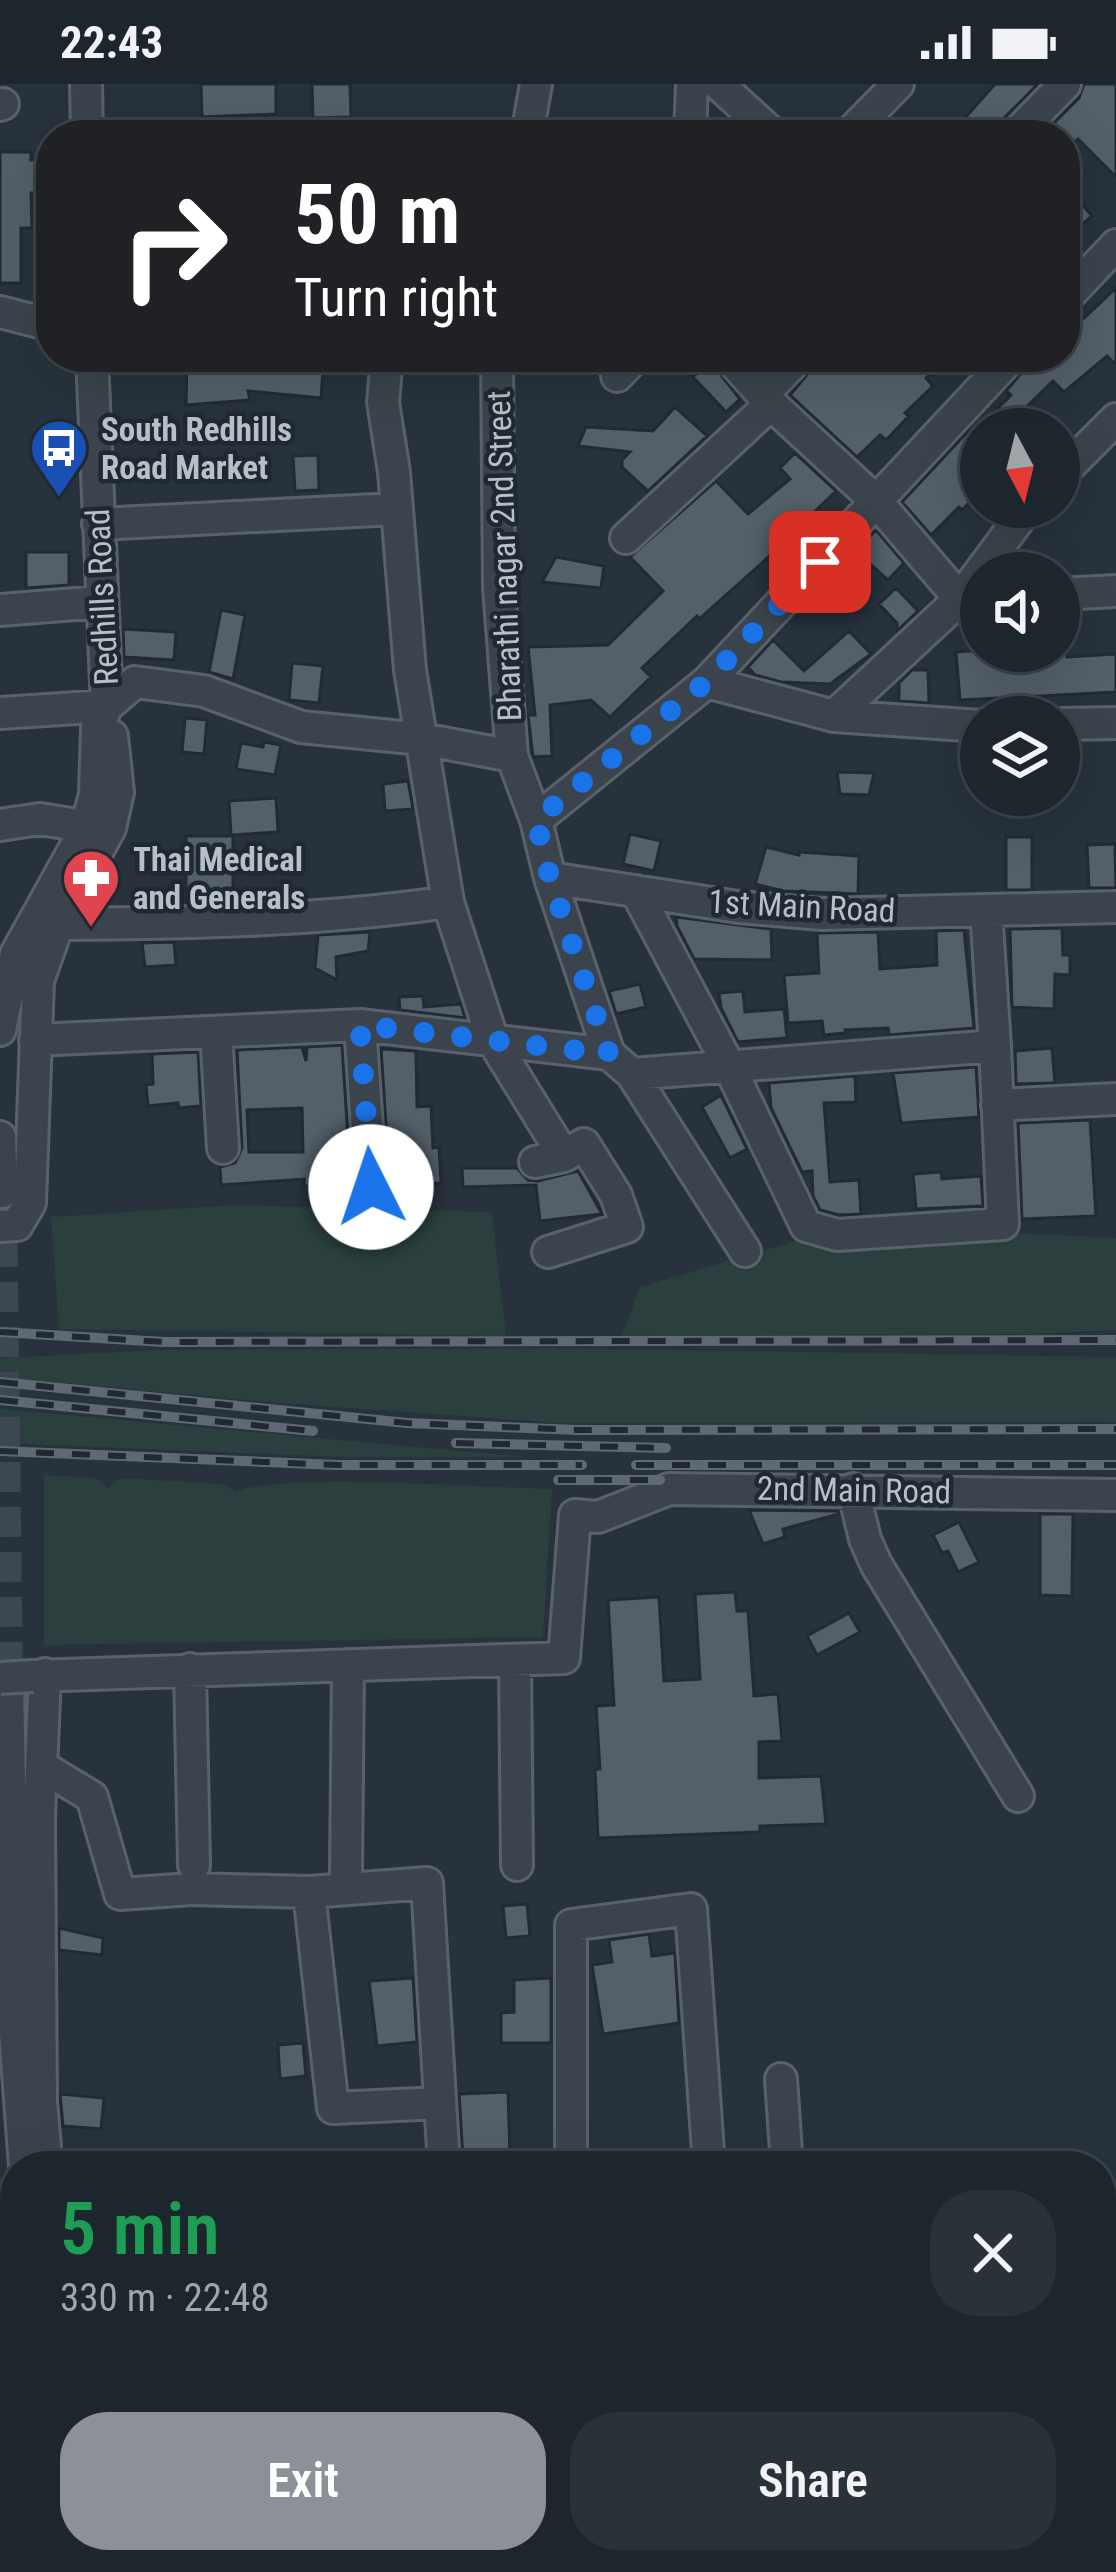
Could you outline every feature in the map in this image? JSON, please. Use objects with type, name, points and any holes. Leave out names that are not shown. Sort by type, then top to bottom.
[{"type":"street","points":[[86,84],[87,120]]},
{"type":"street","points":[[530,120],[536,84]]},
{"type":"street","points":[[691,120],[692,84]]},
{"type":"street","points":[[718,84],[758,120]]},
{"type":"street","points":[[860,120],[884,89]]},
{"type":"street","points":[[1026,120],[1050,89]]},
{"type":"street","points":[[1080,283],[1116,244]]},
{"type":"street","points":[[0,311],[36,321]]},
{"type":"street","name":"Redhills Road","points":[[0,1030],[16,954],[85,830],[95,795],[102,718],[93,372]]},
{"type":"street","points":[[386,372],[383,402],[394,472],[410,670],[448,902],[493,1041],[549,1159],[584,1144],[616,1195],[627,1227],[548,1252]]},
{"type":"street","name":"Bharathi nagar 2nd Street","points":[[497,372],[499,588],[512,755],[536,820]]},
{"type":"street","points":[[743,372],[960,588]]},
{"type":"street","points":[[626,538],[768,398],[788,372]]},
{"type":"street","points":[[745,1251],[620,1064],[550,878],[536,820],[706,682],[997,372]]},
{"type":"street","points":[[1080,455],[1116,419]]},
{"type":"street","points":[[98,524],[396,509]]},
{"type":"street","points":[[1080,593],[1116,591]]},
{"type":"street","points":[[0,610],[100,602]]},
{"type":"street","points":[[834,716],[960,607]]},
{"type":"street","points":[[0,961],[71,824],[83,746],[135,682],[205,691],[302,727],[422,739],[512,755]]},
{"type":"street","points":[[706,682],[834,716],[960,725]]},
{"type":"street","points":[[0,713],[102,718]]},
{"type":"street","points":[[0,1226],[16,1225],[30,1203],[38,982],[58,924],[110,828],[118,792],[111,731],[102,718]]},
{"type":"street","points":[[1080,724],[1116,723]]},
{"type":"street","points":[[0,825],[40,819],[71,824]]},
{"type":"street","name":"1st Main Road","points":[[550,878],[738,908],[822,914],[1116,907]]},
{"type":"street","points":[[635,891],[729,1066],[797,1212],[806,1226],[837,1235],[1003,1224],[986,910]]},
{"type":"street","points":[[58,924],[314,918],[448,902]]},
{"type":"street","points":[[35,1040],[360,1025],[493,1041],[620,1064],[729,1066],[995,1046]]},
{"type":"street","points":[[360,1025],[371,1187]]},
{"type":"street","points":[[216,1032],[223,1148]]},
{"type":"street","points":[[997,1105],[1116,1099]]},
{"type":"street","points":[[0,1137],[2,1192]]},
{"type":"street","name":"2nd Main Road","points":[[515,1660],[564,1658],[575,1515],[598,1517],[669,1489],[1116,1495]]},
{"type":"street","points":[[854,1489],[876,1564],[1018,1796]]},
{"type":"street","points":[[22,1678],[515,1660],[517,1865]]},
{"type":"street","points":[[346,1875],[348,1664]]},
{"type":"street","points":[[190,1669],[194,1865]]},
{"type":"street","points":[[22,1678],[41,1766],[44,2151]]},
{"type":"street","points":[[22,1678],[15,2033],[24,2151]]},
{"type":"street","points":[[41,1766],[92,1797],[120,1894],[192,1889],[309,1892],[427,1883],[443,2151]]},
{"type":"street","points":[[309,1892],[333,2108],[440,2103]]},
{"type":"street","points":[[571,2151],[571,1924],[691,1909],[708,2151]]},
{"type":"street","points":[[781,2079],[786,2151]]},
{"type":"green space","points":[[234,1205],[492,1212],[506,1336],[59,1329],[51,1217]]},
{"type":"green space","points":[[995,1232],[1116,1238],[1116,1330],[622,1336],[640,1287],[813,1236]]},
{"type":"green space","points":[[552,1348],[1116,1357],[1116,1422],[559,1423],[0,1377],[0,1358],[163,1350]]},
{"type":"green space","points":[[0,1409],[526,1457],[343,1457],[0,1443]]},
{"type":"green space","points":[[44,1475],[96,1478],[108,1488],[120,1478],[223,1484],[236,1492],[258,1486],[337,1482],[552,1489],[543,1637],[44,1645]]},
{"type":"building","points":[[201,84],[276,84],[276,114],[202,117]]},
{"type":"building","points":[[312,84],[350,84],[351,117],[313,118]]},
{"type":"building","points":[[995,84],[1038,84],[1002,120],[963,120]]},
{"type":"building","points":[[1084,84],[1116,84],[1116,177],[1080,141],[1080,120],[1057,120],[1079,98]]},
{"type":"building","points":[[0,152],[31,152],[31,160],[36,160],[36,193],[31,193],[32,228],[21,228],[21,283],[0,283]]},
{"type":"building","points":[[1080,202],[1092,216],[1080,226]]},
{"type":"building","points":[[1116,288],[1116,365],[1107,356],[1064,392],[1053,381],[1025,408],[998,408],[1022,372],[1080,372],[1080,322]]},
{"type":"building","points":[[187,372],[323,372],[321,398],[248,391],[250,400],[186,405]]},
{"type":"building","points":[[698,372],[719,372],[740,399],[726,412],[693,377]]},
{"type":"building","points":[[809,372],[932,372],[926,378],[933,386],[905,413],[909,416],[886,440],[880,435],[857,457],[790,395]]},
{"type":"building","points":[[675,407],[707,436],[648,491],[622,467],[630,452],[578,446],[586,427],[653,431]]},
{"type":"building","points":[[960,440],[960,508],[931,535],[902,502]]},
{"type":"building","points":[[795,453],[836,491],[642,668],[651,677],[610,717],[591,700],[550,705],[552,756],[533,757],[528,715],[535,715],[528,647],[608,645],[663,591],[630,557],[716,481],[748,514],[790,479],[780,468]]},
{"type":"building","points":[[318,455],[319,490],[295,491],[293,456]]},
{"type":"building","points":[[876,530],[904,563],[888,580],[856,551]]},
{"type":"building","points":[[26,552],[69,552],[69,585],[26,588]]},
{"type":"building","points":[[556,557],[604,566],[601,588],[542,582]]},
{"type":"building","points":[[896,588],[918,611],[897,631],[897,623],[879,604]]},
{"type":"building","points":[[221,610],[245,615],[233,679],[209,672]]},
{"type":"building","points":[[123,629],[176,632],[174,660],[124,657]]},
{"type":"building","points":[[849,631],[871,654],[830,684],[781,682],[755,675],[748,667],[773,640],[804,671]]},
{"type":"building","points":[[956,652],[960,652],[960,672],[1080,672],[1080,656],[1116,654],[1116,692],[960,696],[960,700]]},
{"type":"building","points":[[292,663],[323,666],[319,703],[289,700]]},
{"type":"building","points":[[912,670],[928,670],[929,703],[899,701],[899,683]]},
{"type":"building","points":[[185,718],[207,720],[204,754],[182,752]]},
{"type":"building","points":[[264,742],[281,745],[275,775],[236,769],[241,743],[263,747]]},
{"type":"building","points":[[837,772],[874,773],[869,795],[840,794]]},
{"type":"building","points":[[408,781],[413,809],[385,811],[383,784]]},
{"type":"building","points":[[276,798],[278,832],[231,835],[229,801]]},
{"type":"building","points":[[630,834],[661,841],[654,871],[623,864]]},
{"type":"building","points":[[186,836],[233,836],[233,901],[186,903]]},
{"type":"building","points":[[1006,837],[1032,837],[1032,890],[1006,890]]},
{"type":"building","points":[[1115,844],[1116,888],[1089,888],[1087,845]]},
{"type":"building","points":[[766,847],[799,855],[859,856],[858,894],[783,891],[755,884]]},
{"type":"building","points":[[676,917],[771,929],[772,960],[694,959]]},
{"type":"building","points":[[1062,928],[1070,975],[1055,974],[1054,1009],[1012,1007],[1010,929]]},
{"type":"building","points":[[964,930],[974,1028],[889,1035],[888,1028],[845,1030],[824,1035],[822,1021],[788,1023],[784,975],[819,973],[817,933],[878,932],[880,969],[937,965],[936,931]]},
{"type":"building","points":[[370,932],[368,951],[336,957],[337,980],[315,968],[318,935]]},
{"type":"building","points":[[174,942],[176,965],[145,967],[142,943]]},
{"type":"building","points":[[640,984],[646,1007],[616,1014],[609,991]]},
{"type":"building","points":[[743,991],[745,1012],[784,1009],[787,1038],[738,1042],[719,993]]},
{"type":"building","points":[[423,996],[424,1007],[461,1004],[465,1018],[400,1010],[399,997]]},
{"type":"building","points":[[342,1045],[351,1185],[304,1186],[304,1179],[221,1185],[220,1167],[235,1163],[242,1148],[237,1050],[302,1047],[306,1061],[307,1047]],"holes":[[[302,1108],[303,1152],[249,1152],[247,1110]]]},
{"type":"building","points":[[1052,1048],[1055,1083],[1016,1084],[1015,1051]]},
{"type":"building","points":[[381,1049],[416,1051],[417,1107],[431,1106],[441,1183],[390,1186]]},
{"type":"building","points":[[198,1052],[201,1106],[148,1106],[146,1085],[153,1084],[152,1054]]},
{"type":"building","points":[[976,1067],[979,1117],[901,1123],[893,1073]]},
{"type":"building","points":[[855,1076],[856,1102],[824,1103],[830,1182],[859,1180],[861,1214],[839,1215],[820,1210],[813,1196],[812,1171],[802,1172],[771,1108],[769,1083]]},
{"type":"building","points":[[721,1095],[747,1149],[730,1158],[702,1107]]},
{"type":"building","points":[[1090,1120],[1096,1216],[1022,1219],[1018,1123]]},
{"type":"building","points":[[462,1168],[517,1168],[528,1180],[538,1181],[578,1171],[602,1214],[540,1221],[536,1185],[463,1187]]},
{"type":"building","points":[[941,1172],[942,1179],[981,1176],[983,1206],[916,1209],[913,1174]]},
{"type":"building","points":[[749,1510],[839,1514],[783,1529],[785,1537],[763,1544]]},
{"type":"building","points":[[1040,1514],[1073,1514],[1072,1596],[1040,1595]]},
{"type":"building","points":[[959,1522],[979,1562],[958,1572],[933,1535]]},
{"type":"building","points":[[735,1592],[737,1611],[748,1611],[754,1696],[778,1694],[782,1741],[759,1742],[759,1778],[821,1776],[826,1824],[760,1826],[760,1832],[598,1838],[596,1706],[614,1705],[608,1600],[659,1597],[664,1681],[700,1679],[695,1594]]},
{"type":"building","points":[[849,1613],[860,1632],[817,1655],[807,1636]]},
{"type":"building","points":[[527,1904],[530,1936],[506,1938],[503,1906]]},
{"type":"building","points":[[59,1928],[103,1938],[102,1955],[59,1950]]},
{"type":"building","points":[[649,1934],[652,1956],[675,1953],[679,2023],[603,2034],[592,1965],[612,1962],[609,1940]]},
{"type":"building","points":[[413,1978],[417,2042],[377,2046],[369,1981]]},
{"type":"building","points":[[551,1978],[551,2043],[501,2043],[501,2013],[514,2012],[514,1980]]},
{"type":"building","points":[[303,2043],[306,2076],[280,2079],[278,2045]]},
{"type":"building","points":[[508,2092],[510,2151],[463,2151],[459,2094]]},
{"type":"building","points":[[60,2094],[104,2098],[101,2129],[63,2126]]},
{"type":"tunnel","points":[[2,1192],[8,1684]]},
{"type":"railway","points":[[0,1332],[164,1342],[1116,1340]]},
{"type":"railway","points":[[0,1382],[407,1423],[578,1430],[1116,1429]]},
{"type":"railway","points":[[0,1400],[313,1431]]},
{"type":"railway","points":[[456,1443],[666,1448]]},
{"type":"railway","points":[[0,1451],[338,1465],[582,1465]]},
{"type":"railway","points":[[636,1465],[1116,1465]]},
{"type":"railway","points":[[558,1480],[660,1480]]},
{"type":"place","name":"South Redhills Road Market","points":[[59,499]]},
{"type":"place","name":"Thai Medical and Generals","points":[[91,929]]},
{"type":"route","points":[[371,1187],[360,1025],[609,1054],[550,878],[536,820],[706,682],[820,562]]}]
